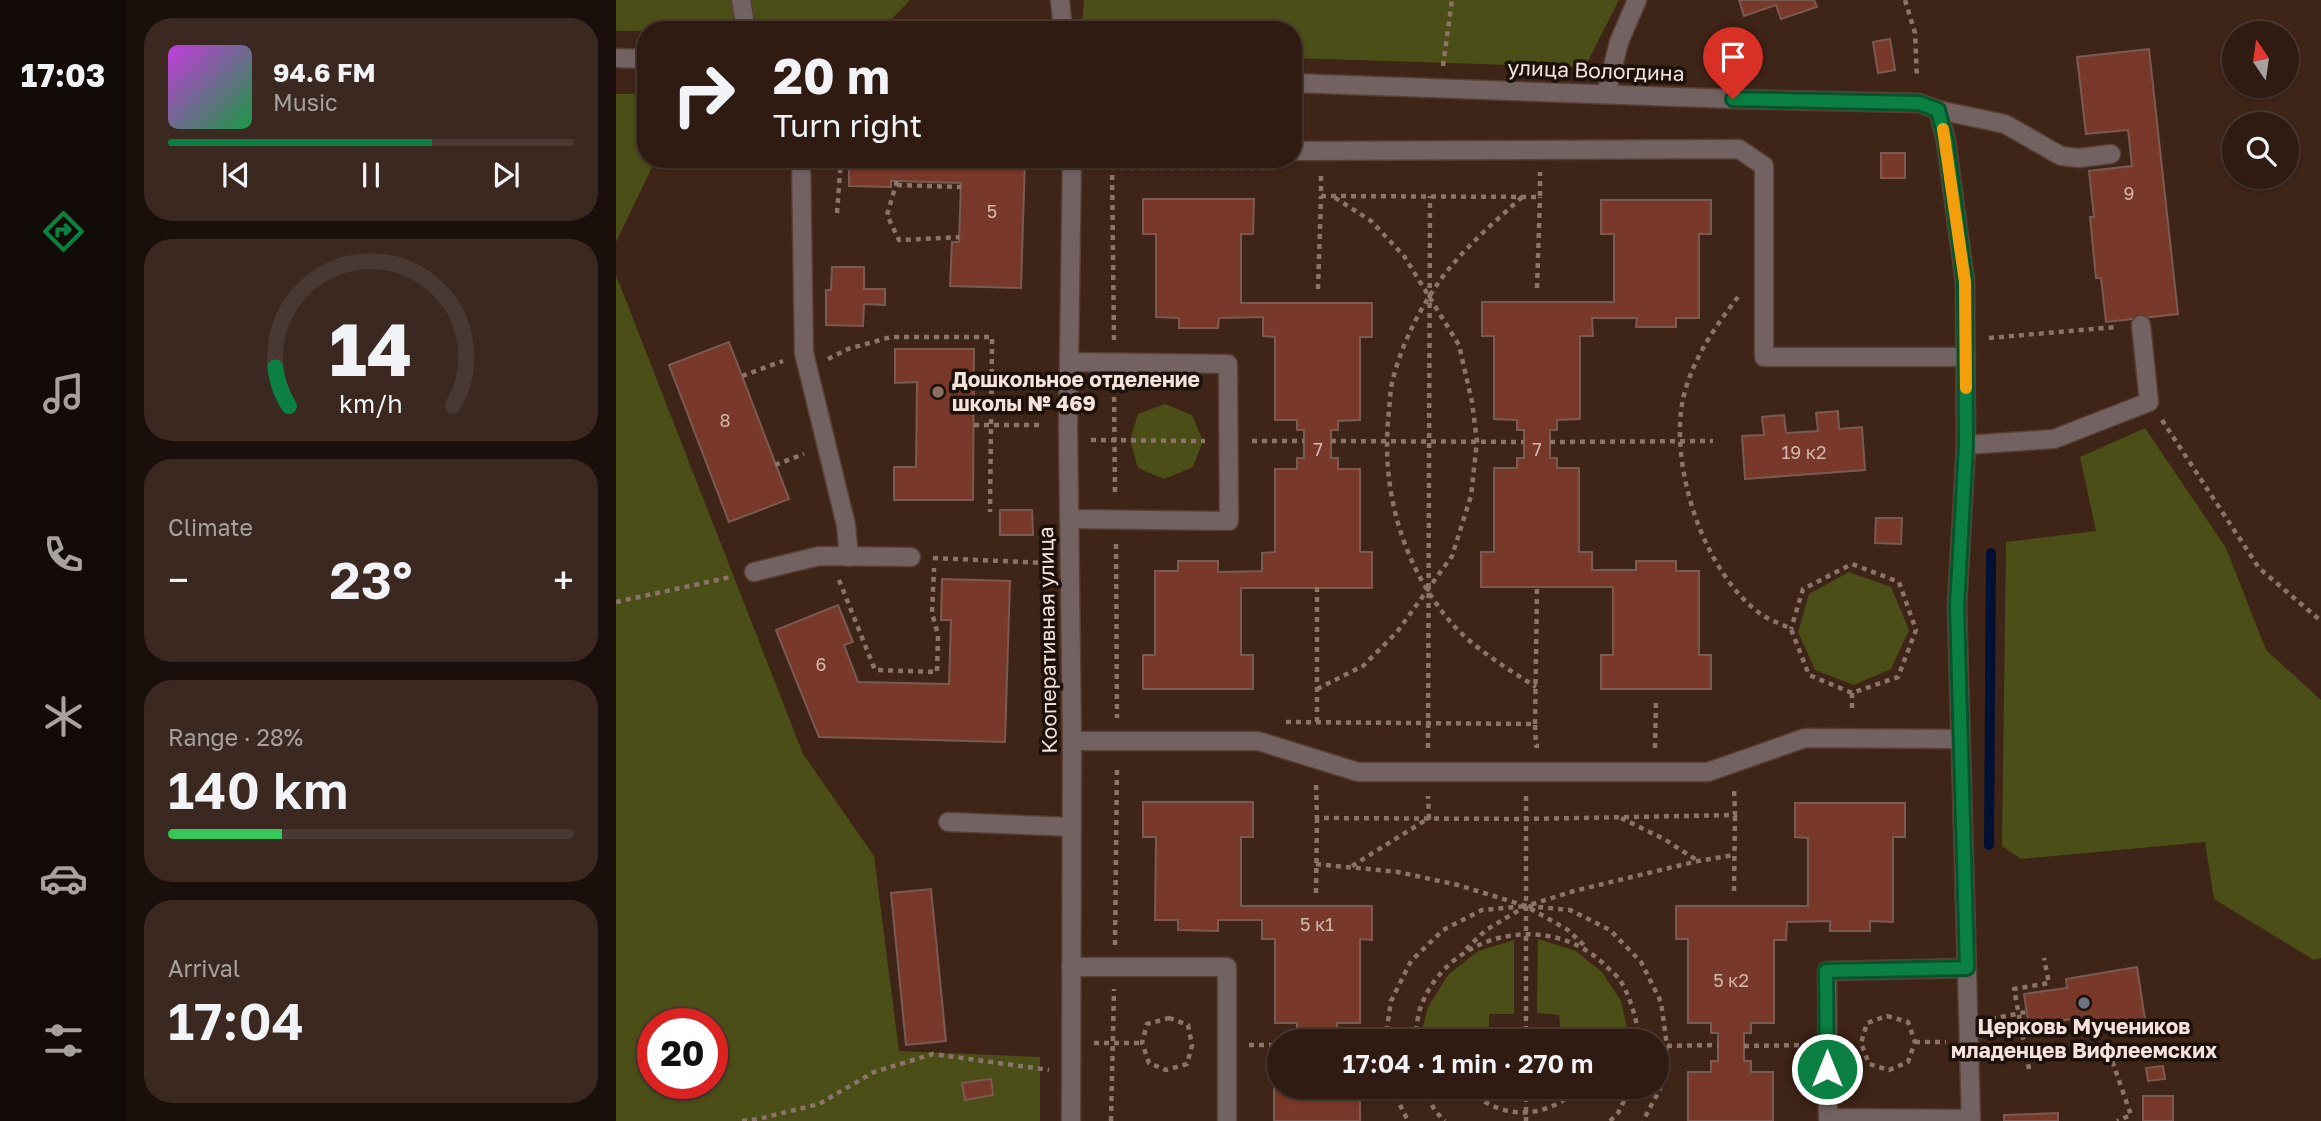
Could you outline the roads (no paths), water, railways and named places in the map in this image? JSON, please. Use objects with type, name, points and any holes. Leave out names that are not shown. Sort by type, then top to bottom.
[{"type":"street","points":[[741,0],[744,21]]},
{"type":"street","points":[[1060,0],[1062,21]]},
{"type":"street","points":[[1606,94],[1619,42],[1637,0]]},
{"type":"street","points":[[616,58],[637,59]]},
{"type":"street","name":"улица Вологдина","points":[[1302,83],[1919,103],[1938,110],[2005,124],[2060,156],[2079,158],[2111,154]]},
{"type":"street","points":[[1938,110],[1946,141],[1965,282],[1966,445],[1957,606],[1969,1020],[1971,1120],[1828,1118],[1826,971],[1967,968]]},
{"type":"street","points":[[1302,151],[1740,149],[1764,166],[1764,357],[1966,348]]},
{"type":"street","points":[[801,168],[804,353],[846,525],[849,557]]},
{"type":"street","name":"Кооперативная улица","points":[[1071,1121],[1072,741],[1068,433],[1072,168]]},
{"type":"street","points":[[1966,445],[2054,439],[2149,402],[2141,325]]},
{"type":"street","points":[[1069,519],[1229,521],[1228,364],[1070,362]]},
{"type":"street","points":[[754,572],[818,556],[911,557]]},
{"type":"street","points":[[1072,741],[1258,741],[1358,772],[1708,772],[1805,738],[1961,739]]},
{"type":"street","points":[[948,822],[1071,827]]},
{"type":"street","points":[[1071,967],[1227,967],[1227,1121]]},
{"type":"waterway","points":[[1989,845],[1991,553]]},
{"type":"place","name":"Дошкольное отделение школы № 469","points":[[938,392]]},
{"type":"place","name":"Церковь Мучеников младенцев Вифлеемских","points":[[2084,1003]]}]
